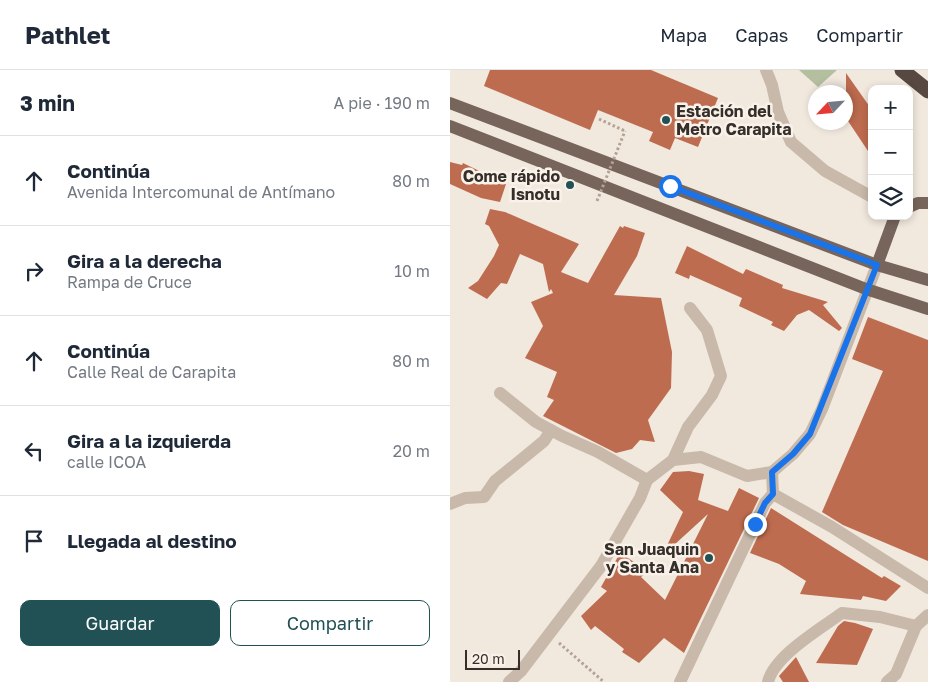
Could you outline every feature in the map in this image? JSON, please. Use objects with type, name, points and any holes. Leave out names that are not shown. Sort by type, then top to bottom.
[{"type":"highway","points":[[902,70],[928,91]]},
{"type":"main road","points":[[450,103],[877,265],[928,280]]},
{"type":"main road","points":[[450,126],[866,289],[928,309]]},
{"type":"main road","points":[[913,205],[928,203]]},
{"type":"main road","points":[[877,265],[894,220]]},
{"type":"street","points":[[766,70],[772,85],[778,112],[791,142],[825,171],[868,195]]},
{"type":"street","points":[[673,460],[701,457],[747,476],[772,472],[793,454],[810,434],[822,409],[866,289],[877,265]]},
{"type":"street","points":[[509,682],[521,671],[601,566],[640,498],[647,480],[673,460],[688,427],[712,395],[721,376],[707,330],[690,308]]},
{"type":"street","points":[[500,393],[536,422],[598,452],[647,480]]},
{"type":"street","points":[[450,504],[466,498],[484,497],[495,481],[544,441],[551,430]]},
{"type":"street","points":[[680,682],[765,503],[773,494],[772,472]]},
{"type":"street","points":[[773,494],[832,527],[928,588]]},
{"type":"street","points":[[768,682],[770,671],[794,649],[842,613],[880,617],[916,626]]},
{"type":"street","points":[[887,682],[896,674],[916,626],[928,615]]},
{"type":"path","points":[[597,201],[625,131],[598,119]]},
{"type":"path","points":[[567,650],[604,682]]},
{"type":"green space","points":[[799,70],[837,70],[820,85],[816,85]]},
{"type":"building","name":"Estación del Metro Carapita","points":[[490,70],[651,70],[718,98],[698,147],[675,138],[670,150],[649,141],[653,132],[598,110],[590,130],[484,86]]},
{"type":"building","points":[[846,73],[868,104],[868,151],[853,128],[853,85],[846,85]]},
{"type":"building","points":[[450,162],[462,165],[463,163],[506,184],[500,202],[481,198],[450,184]]},
{"type":"building","points":[[490,209],[505,212],[579,244],[561,272],[588,283],[620,226],[645,233],[637,256],[614,295],[661,298],[672,352],[671,388],[648,420],[655,442],[640,440],[632,449],[616,453],[543,416],[554,400],[547,397],[557,372],[525,358],[543,326],[531,302],[553,293],[551,289],[549,292],[543,264],[520,254],[507,284],[501,283],[487,299],[468,288],[478,281],[499,245],[489,226],[485,224]]},
{"type":"building","points":[[687,246],[743,274],[746,269],[783,285],[782,288],[828,302],[823,305],[842,328],[839,331],[809,310],[797,315],[784,331],[771,325],[773,322],[739,306],[742,298],[690,275],[689,279],[675,273]]},
{"type":"building","points":[[868,317],[928,340],[928,561],[843,525],[822,512],[883,371],[852,359]]},
{"type":"building","points":[[689,471],[704,474],[698,500],[728,511],[739,488],[759,498],[684,653],[664,638],[639,663],[622,652],[624,649],[595,626],[591,630],[581,616],[607,591],[601,587],[620,553],[648,571],[641,577],[665,600],[708,514],[662,556],[683,512],[660,490],[673,472]]},
{"type":"building","points":[[771,508],[882,578],[884,576],[901,586],[886,601],[863,596],[861,600],[800,594],[806,581],[779,564],[750,553]]},
{"type":"building","points":[[844,621],[873,629],[857,665],[816,663],[838,626]]},
{"type":"building","points":[[796,657],[809,682],[783,682],[779,676]]},
{"type":"place","name":"Estación del Metro Carapita","points":[[666,120]]},
{"type":"place","name":"Come rápido Isnotu","points":[[570,185]]},
{"type":"place","name":"San Juaquin y Santa Ana","points":[[709,558]]},
{"type":"route","points":[[670,186],[877,265],[866,289],[822,409],[810,434],[793,454],[772,472],[773,494],[765,503],[755,524]]}]
